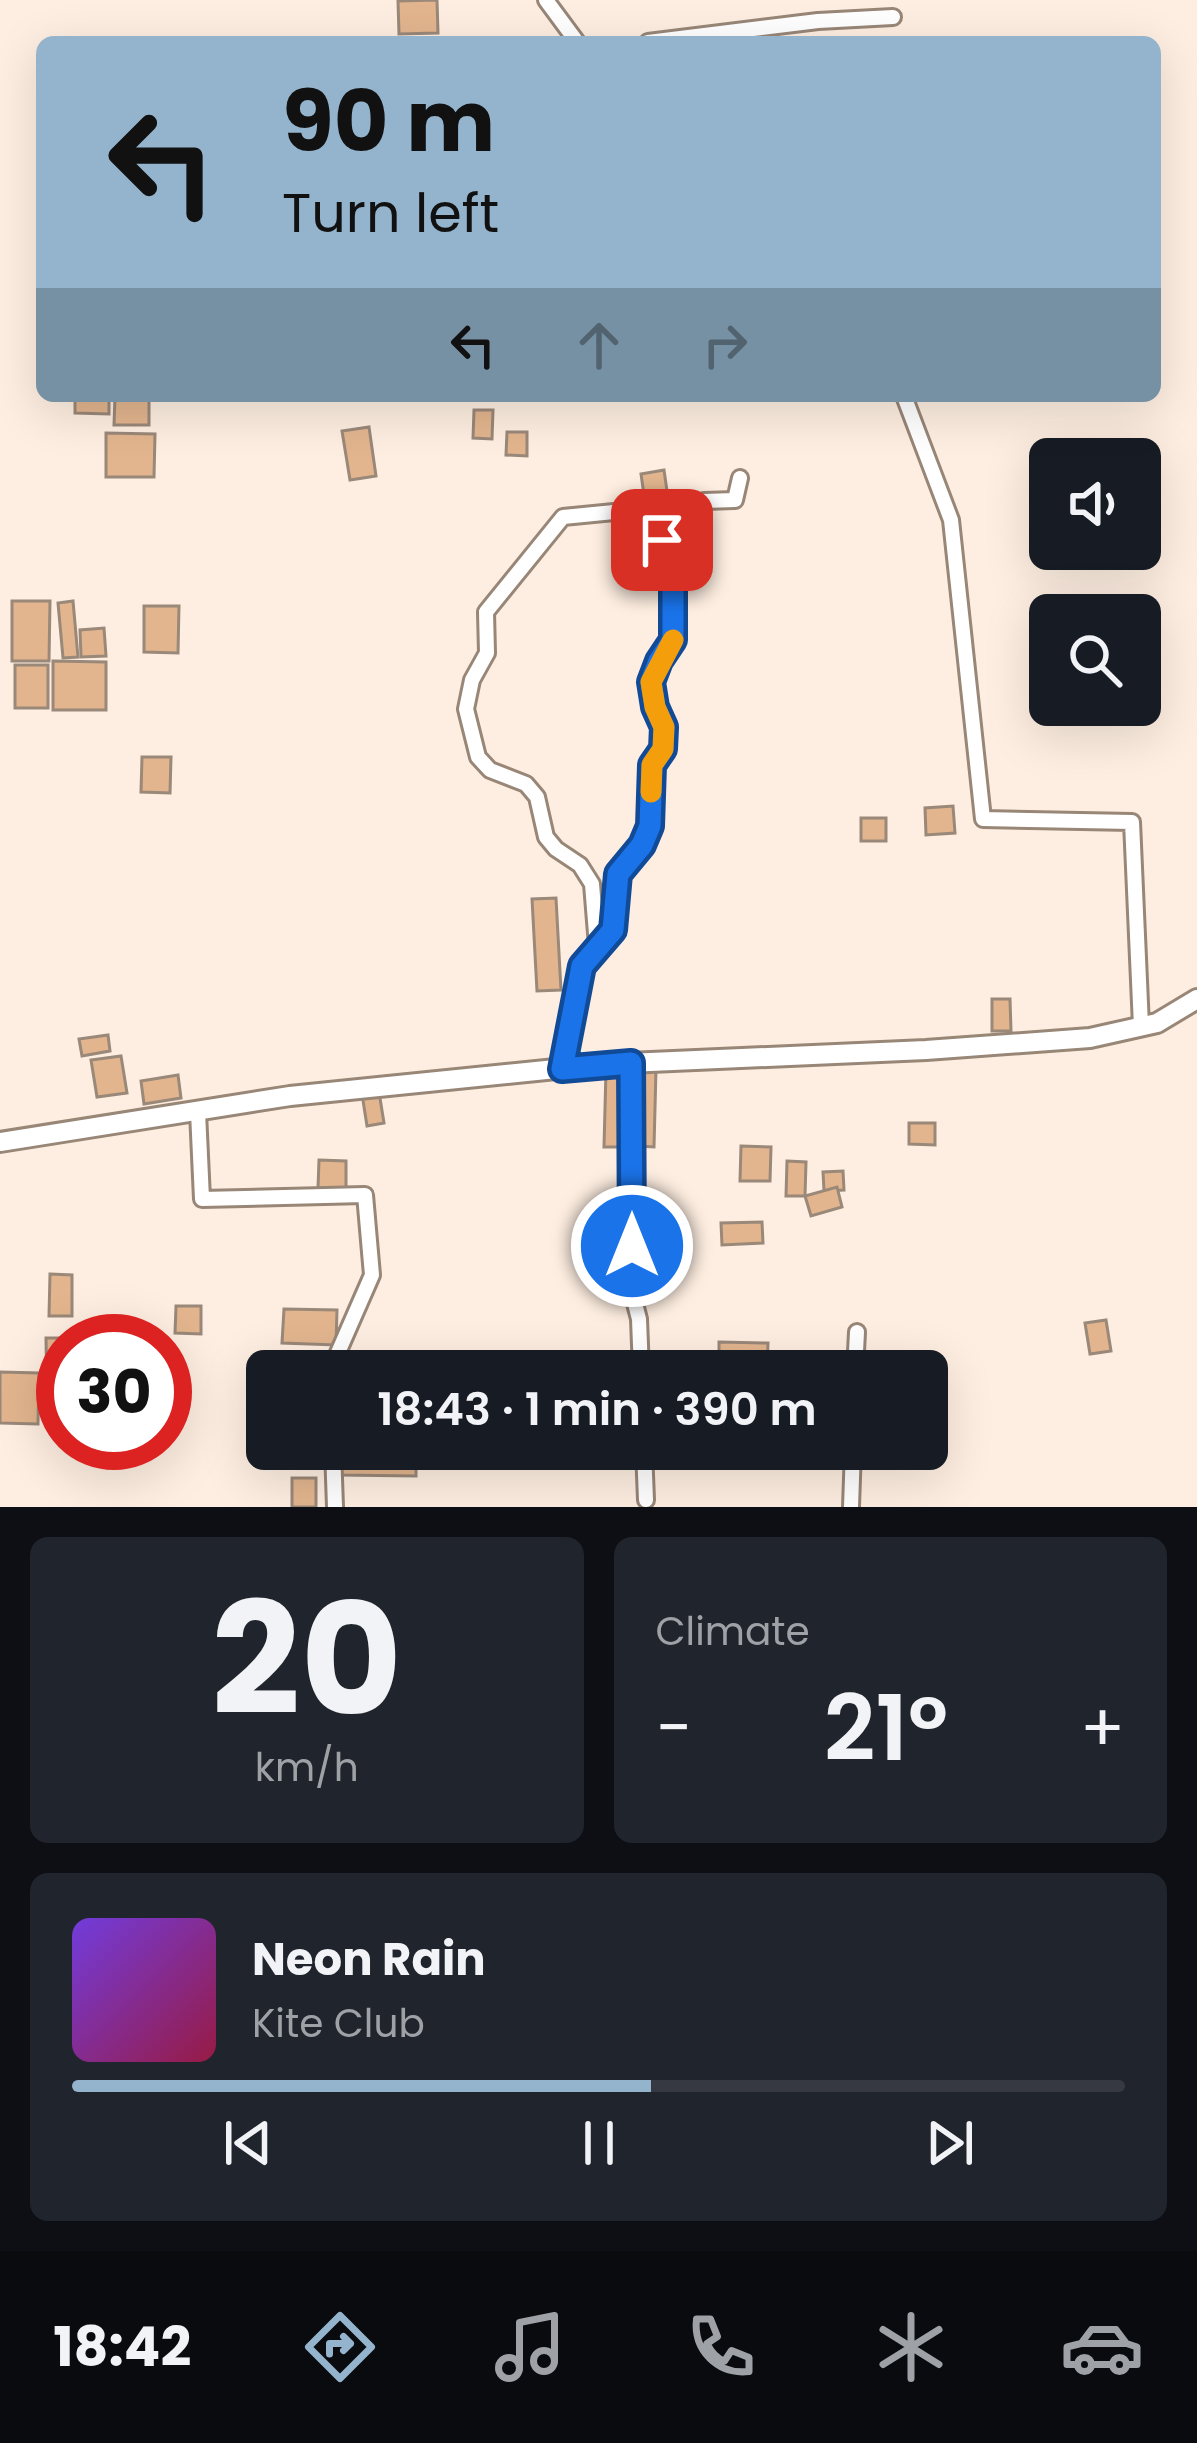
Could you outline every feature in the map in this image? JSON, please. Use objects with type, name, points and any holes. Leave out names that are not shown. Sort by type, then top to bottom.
[{"type":"main road","points":[[0,1142],[290,1096],[562,1069],[1090,1038],[1142,1026],[1197,1000]]},
{"type":"street","points":[[546,0],[573,36]]},
{"type":"street","points":[[697,36],[893,17]]},
{"type":"street","points":[[906,402],[951,520],[983,819],[1132,822],[1142,1026]]},
{"type":"street","points":[[597,946],[592,884],[580,865],[546,837],[536,796],[526,784],[490,770],[478,758],[466,709],[472,680],[487,653],[486,612],[563,517],[675,513],[704,501],[735,500],[740,478]]},
{"type":"street","points":[[562,1069],[582,966],[613,930],[618,874],[642,845],[650,826],[652,765],[663,749],[664,727],[651,682],[673,640],[673,582],[662,540],[675,513]]},
{"type":"street","points":[[631,1063],[632,1292],[640,1350]]},
{"type":"street","points":[[198,1112],[202,1199],[365,1195],[372,1275],[339,1350]]},
{"type":"street","points":[[856,1350],[857,1332]]},
{"type":"street","points":[[334,1470],[335,1507]]},
{"type":"street","points":[[645,1470],[646,1500]]},
{"type":"street","points":[[851,1507],[852,1470]]},
{"type":"building","points":[[437,0],[438,33],[399,34],[398,1]]},
{"type":"building","points":[[75,402],[109,402],[109,414],[75,413]]},
{"type":"building","points":[[115,402],[149,402],[149,425],[114,425]]},
{"type":"building","points":[[474,410],[493,410],[492,439],[473,438]]},
{"type":"building","points":[[369,427],[376,476],[350,480],[342,431]]},
{"type":"building","points":[[507,432],[527,432],[527,456],[506,455]]},
{"type":"building","points":[[106,433],[155,434],[154,477],[106,477]]},
{"type":"building","points":[[664,470],[667,491],[644,495],[641,474]]},
{"type":"building","points":[[12,601],[50,601],[49,661],[12,661]]},
{"type":"building","points":[[73,601],[78,657],[63,658],[58,603]]},
{"type":"building","points":[[144,606],[179,606],[178,653],[144,652]]},
{"type":"building","points":[[104,628],[106,656],[81,657],[80,630]]},
{"type":"building","points":[[53,661],[106,662],[106,710],[53,710]]},
{"type":"building","points":[[15,665],[48,665],[48,708],[15,708]]},
{"type":"building","points":[[142,757],[171,757],[170,793],[141,792]]},
{"type":"building","points":[[953,806],[955,833],[926,835],[925,808]]},
{"type":"building","points":[[861,818],[886,818],[886,841],[861,841]]},
{"type":"building","points":[[556,898],[561,990],[537,991],[532,899]]},
{"type":"building","points":[[992,999],[1010,999],[1011,1031],[992,1031]]},
{"type":"building","points":[[108,1035],[110,1051],[82,1056],[79,1039]]},
{"type":"building","points":[[121,1056],[127,1093],[97,1097],[91,1060]]},
{"type":"building","points":[[639,1069],[656,1069],[654,1147],[638,1146]]},
{"type":"building","points":[[606,1070],[624,1071],[622,1147],[604,1147]]},
{"type":"building","points":[[178,1075],[181,1098],[144,1104],[141,1081]]},
{"type":"building","points":[[379,1092],[384,1123],[367,1126],[362,1094]]},
{"type":"building","points":[[909,1123],[935,1123],[935,1145],[909,1144]]},
{"type":"building","points":[[741,1146],[771,1147],[770,1181],[740,1181]]},
{"type":"building","points":[[319,1160],[346,1161],[346,1188],[318,1188]]},
{"type":"building","points":[[787,1161],[806,1162],[805,1196],[786,1196]]},
{"type":"building","points":[[843,1171],[844,1190],[824,1191],[823,1172]]},
{"type":"building","points":[[837,1187],[842,1207],[811,1216],[805,1196]]},
{"type":"building","points":[[762,1222],[763,1243],[722,1245],[721,1223]]},
{"type":"building","points":[[50,1274],[72,1275],[72,1314],[49,1314]]},
{"type":"building","points":[[176,1306],[201,1306],[201,1334],[192,1334],[192,1314],[176,1314]]},
{"type":"building","points":[[284,1309],[337,1310],[336,1345],[282,1343]]},
{"type":"building","points":[[1106,1320],[1111,1351],[1090,1354],[1085,1323]]},
{"type":"building","points":[[719,1342],[768,1343],[768,1350],[719,1350]]},
{"type":"building","points":[[0,1372],[36,1373],[36,1424],[0,1423]]},
{"type":"building","points":[[339,1470],[416,1470],[416,1476],[339,1475]]},
{"type":"building","points":[[292,1478],[316,1478],[316,1507],[292,1507]]},
{"type":"slow traffic","points":[[651,792],[652,765],[663,749],[664,727],[651,682],[673,640]]},
{"type":"route","points":[[632,1246],[631,1063],[562,1069],[582,966],[613,930],[618,874],[642,845],[650,826],[652,765],[663,749],[664,727],[651,682],[673,640],[673,582],[662,540]]}]
